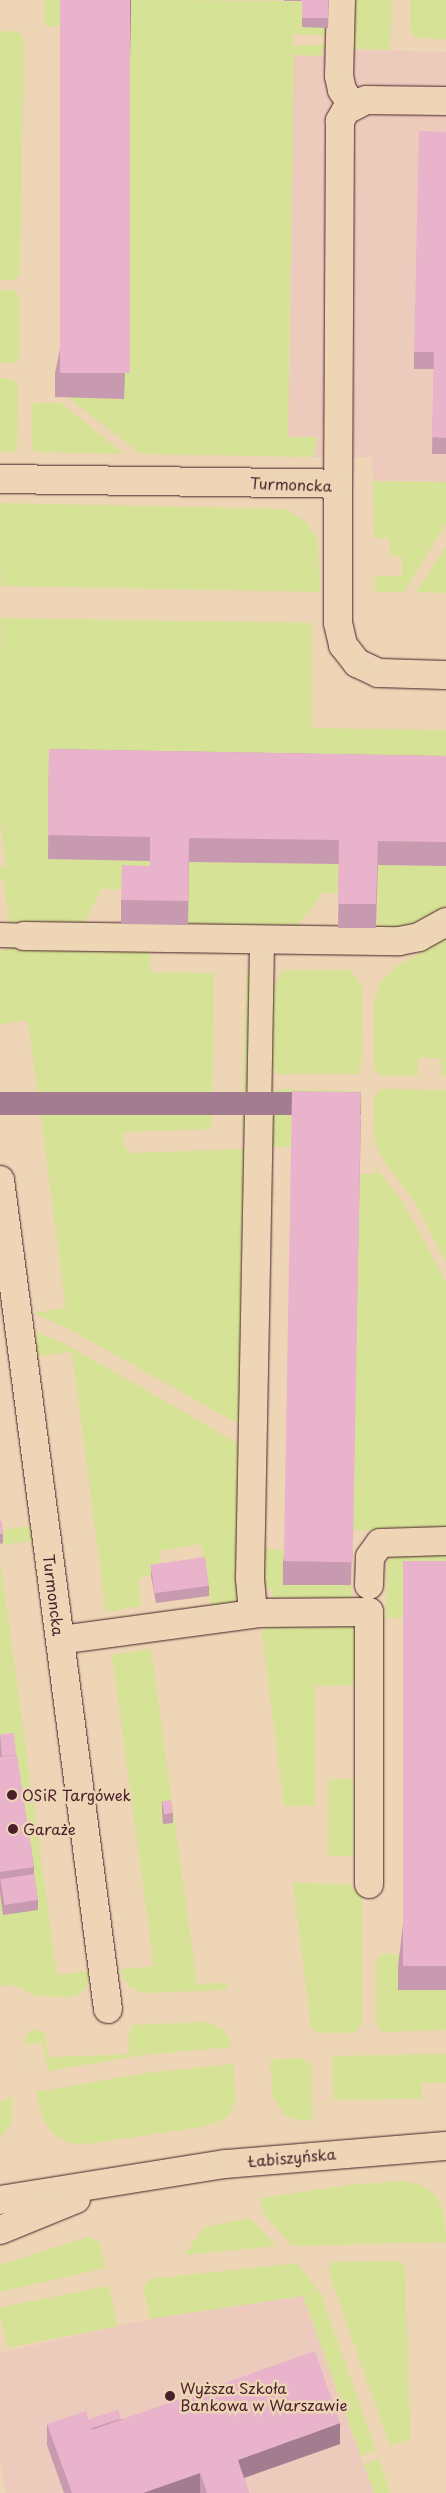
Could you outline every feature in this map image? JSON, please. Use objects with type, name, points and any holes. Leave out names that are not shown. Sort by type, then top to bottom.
[{"type":"street","points":[[341,0],[339,76],[342,90],[352,105]]},
{"type":"street","points":[[338,484],[339,128],[342,115],[352,105],[374,99],[446,101]]},
{"type":"street","name":"Turmoncka","points":[[0,479],[338,484],[338,623],[343,645],[357,663],[378,673],[446,675]]},
{"type":"street","points":[[12,936],[399,941],[419,937],[446,922]]},
{"type":"street","points":[[253,1613],[250,1578],[262,939]]},
{"type":"street","name":"Turmoncka","points":[[0,1180],[108,2009]]},
{"type":"street","points":[[369,1884],[370,1557],[380,1543],[446,1541]]},
{"type":"street","points":[[60,1640],[369,1598]]},
{"type":"street","name":"Łabiszyńska","points":[[0,2200],[138,2177],[261,2160],[446,2146]]},
{"type":"street","name":"Łabiszyńska","points":[[0,2230],[138,2177]]},
{"type":"shaded area","points":[[322,49],[446,52],[446,482],[373,481],[372,457],[288,457],[294,55],[322,56]]},
{"type":"shaded area","name":"Wyższa Szkoła Bankowa w Warszawie","points":[[303,2296],[374,2493],[6,2493],[0,2458],[0,2353],[149,2319]]},
{"type":"green space","points":[[45,0],[61,0],[61,26],[45,26]]},
{"type":"green space","points":[[131,0],[302,1],[328,28],[328,36],[293,34],[293,46],[328,44],[328,49],[322,49],[323,56],[294,55],[288,437],[318,437],[313,457],[141,454],[67,397],[124,399]]},
{"type":"green space","points":[[351,0],[392,0],[390,50],[354,49]]},
{"type":"green space","points":[[410,0],[446,0],[446,40],[415,37],[410,28]]},
{"type":"green space","points":[[0,31],[18,32],[24,39],[20,275],[12,280],[0,280]]},
{"type":"green space","points":[[0,290],[12,290],[20,296],[19,359],[11,364],[0,363]]},
{"type":"green space","points":[[0,378],[11,379],[18,385],[17,447],[14,452],[0,452]]},
{"type":"green space","points":[[36,403],[61,403],[124,454],[36,452],[32,447],[32,406]]},
{"type":"green space","points":[[373,481],[446,482],[446,524],[404,592],[375,592],[375,576],[402,576],[402,556],[390,556],[390,538],[374,538]]},
{"type":"green space","points":[[0,503],[286,509],[306,522],[318,540],[320,592],[1,586]]},
{"type":"green space","points":[[446,546],[446,593],[416,592]]},
{"type":"green space","points":[[1,618],[311,623],[311,728],[446,730],[446,780],[48,859],[150,861],[150,890],[102,889],[82,925],[10,924],[3,879],[0,879],[0,868],[6,867],[0,819]]},
{"type":"green space","points":[[189,862],[339,864],[339,893],[323,893],[296,927],[188,925]]},
{"type":"green space","points":[[378,865],[446,866],[446,906],[410,928],[377,928]]},
{"type":"green space","points":[[446,936],[446,1076],[442,1076],[441,1058],[418,1058],[418,1076],[381,1076],[374,1068],[374,1001],[379,984],[395,968]]},
{"type":"green space","points":[[9,947],[144,947],[151,955],[150,972],[214,973],[212,1129],[123,1132],[124,1146],[131,1153],[246,1149],[242,1426],[69,1329],[33,1313],[66,1308],[28,1020],[0,1024],[0,952]]},
{"type":"green space","points":[[283,970],[351,970],[362,988],[361,1068],[358,1074],[277,1074],[272,1067],[273,989]]},
{"type":"green space","points":[[246,974],[249,974],[246,1131],[242,1131]]},
{"type":"green space","points":[[282,1089],[358,1091],[362,1099],[361,1115],[292,1114],[291,1147],[276,1147],[271,1144],[271,1100],[275,1091]]},
{"type":"green space","points":[[381,1089],[446,1090],[446,1262],[414,1201],[384,1161],[375,1143],[374,1097]]},
{"type":"green space","points":[[375,1166],[403,1202],[446,1282],[446,1532],[352,1530],[360,1174],[375,1174]]},
{"type":"green space","points":[[35,1332],[62,1342],[241,1445],[239,1607],[212,1611],[201,1544],[159,1551],[163,1574],[138,1578],[142,1606],[106,1612],[72,1352],[38,1356]]},
{"type":"green space","points":[[30,1526],[32,1541],[2,1545],[0,1530]]},
{"type":"green space","points":[[268,1549],[283,1549],[351,1585],[351,1599],[277,1601],[263,1581],[264,1551]]},
{"type":"green space","points":[[446,1550],[446,1585],[402,1618],[386,1618],[387,1564],[390,1555]]},
{"type":"green space","name":"OSiR Targówek","points":[[0,1559],[57,1975],[88,1971],[88,1987],[75,1997],[35,1996],[11,1984],[0,1987]]},
{"type":"green space","points":[[351,1620],[361,1627],[361,1685],[315,1686],[315,1806],[284,1806],[262,1632],[268,1624]]},
{"type":"green space","points":[[151,1649],[197,1984],[226,1983],[228,1988],[225,1990],[142,1993],[129,1986],[119,1970],[154,1966],[112,1655]]},
{"type":"green space","points":[[329,1779],[354,1779],[354,1856],[329,1856]]},
{"type":"green space","points":[[293,1883],[349,1884],[362,1896],[362,2023],[355,2033],[317,2033],[311,2026]]},
{"type":"green space","points":[[382,1954],[398,1954],[446,1990],[446,2030],[382,2032],[376,2023],[376,1959]]},
{"type":"green space","points":[[205,2022],[221,2028],[230,2039],[231,2047],[143,2055],[48,2071],[42,2042],[27,2045],[32,2075],[25,2039],[31,2029],[45,2033],[48,2057],[113,2055],[129,2054],[129,2031],[133,2025]]},
{"type":"green space","points":[[446,2054],[446,2083],[421,2083],[422,2099],[334,2100],[332,2056]]},
{"type":"green space","points":[[302,2058],[311,2065],[313,2120],[301,2121],[284,2115],[273,2097],[270,2060]]},
{"type":"green space","points":[[233,2064],[236,2100],[231,2113],[224,2120],[202,2127],[87,2144],[69,2143],[52,2133],[41,2115],[36,2092],[146,2073]]},
{"type":"green space","points":[[13,2097],[12,2123],[0,2138],[0,2101]]},
{"type":"green space","points":[[403,2181],[419,2184],[436,2195],[444,2214],[446,2242],[292,2246],[263,2213],[260,2198],[350,2185]]},
{"type":"green space","points":[[250,2218],[276,2246],[184,2255],[204,2227]]},
{"type":"green space","points":[[89,2237],[99,2242],[105,2268],[0,2292],[0,2265]]},
{"type":"green space","points":[[401,2261],[405,2267],[410,2439],[390,2446],[328,2270],[333,2262]]},
{"type":"green space","points":[[297,2263],[321,2294],[376,2451],[361,2456],[303,2296],[149,2319],[144,2287],[149,2279]]},
{"type":"green space","points":[[109,2286],[117,2326],[7,2348],[0,2307]]},
{"type":"green space","points":[[379,2459],[391,2493],[374,2493],[364,2464]]},
{"type":"building","points":[[60,0],[130,0],[130,373],[60,373]]},
{"type":"building","points":[[302,0],[328,0],[328,18],[302,18]]},
{"type":"building","points":[[419,131],[446,132],[446,438],[432,437],[434,352],[414,352]]},
{"type":"building","points":[[49,749],[446,756],[446,842],[378,841],[376,904],[338,904],[339,840],[189,838],[188,901],[121,900],[122,865],[150,866],[150,837],[48,835]]},
{"type":"building","points":[[292,1091],[361,1092],[353,1562],[284,1561]]},
{"type":"building","points":[[0,1521],[2,1521],[3,1534],[0,1534]]},
{"type":"building","points":[[205,1557],[209,1586],[155,1593],[151,1565]]},
{"type":"building","points":[[403,1561],[446,1561],[446,1966],[403,1966]]},
{"type":"building","points":[[14,1733],[16,1755],[2,1756],[0,1734]]},
{"type":"building","name":"Garaże","points":[[17,1755],[34,1867],[0,1872],[0,1757]]},
{"type":"building","points":[[171,1800],[173,1813],[164,1814],[162,1801]]},
{"type":"building","points":[[34,1874],[38,1900],[4,1905],[0,1879]]},
{"type":"building","points":[[315,2351],[340,2423],[238,2460],[249,2493],[207,2493],[200,2473],[143,2493],[72,2493],[47,2424],[86,2411],[92,2430]]},
{"type":"building","points":[[118,2410],[121,2419],[91,2428],[89,2420]]},
{"type":"place","name":"OSiR Targówek","points":[[12,1795]]},
{"type":"place","name":"Garaże","points":[[13,1829]]},
{"type":"place","name":"Wyższa Szkoła Bankowa w Warszawie","points":[[170,2396]]}]
